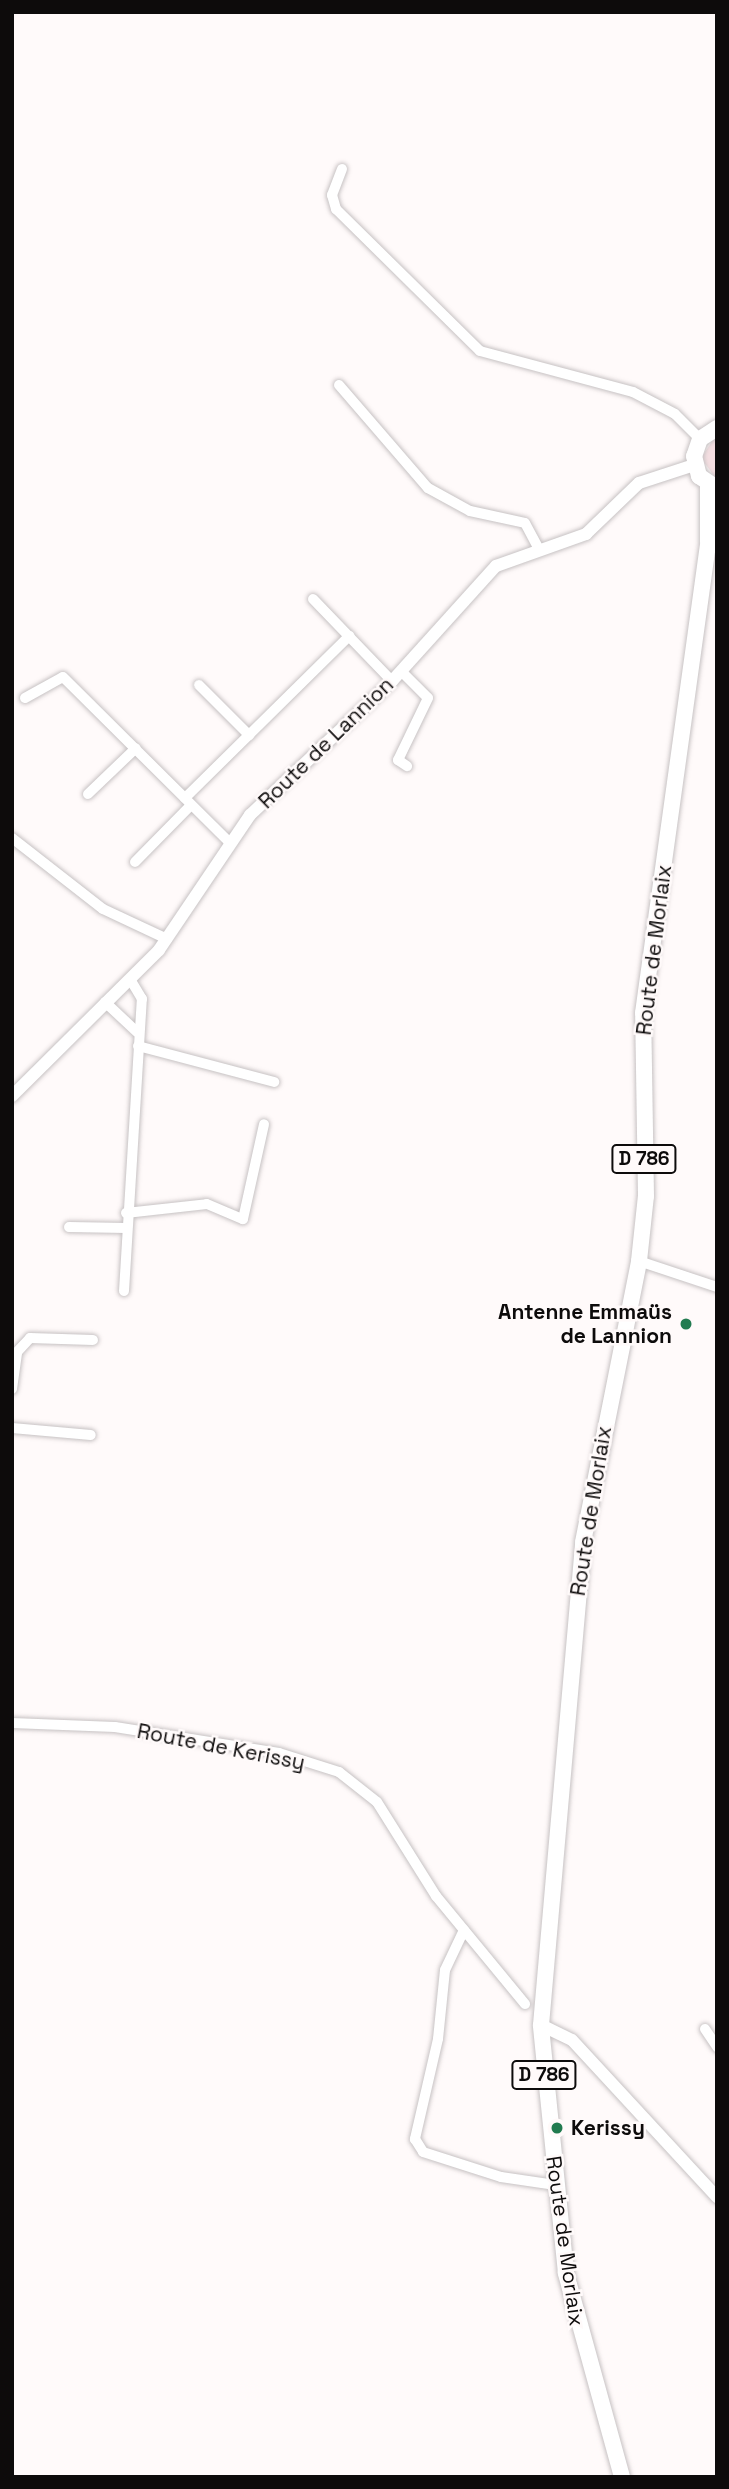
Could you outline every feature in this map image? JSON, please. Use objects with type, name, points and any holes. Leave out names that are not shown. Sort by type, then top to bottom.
[{"type":"main road","points":[[712,486],[694,465],[700,439],[717,428]]},
{"type":"main road","name":"Route de Morlaix","points":[[622,2477],[578,2334],[555,2185],[541,2025],[583,1542],[639,1261],[646,1196],[643,1013],[708,542],[712,486]]},
{"type":"main road","name":"Route de Morlaix","points":[[708,542],[717,522]]},
{"type":"street","points":[[342,169],[332,195],[336,209],[480,351],[633,392],[668,409],[700,439]]},
{"type":"street","points":[[339,385],[428,488],[470,510],[526,523],[537,546]]},
{"type":"street","name":"Route de Lannion","points":[[12,1096],[167,939],[228,841],[392,681],[496,566],[537,546],[586,534],[639,483],[694,465]]},
{"type":"street","points":[[313,599],[392,681]]},
{"type":"street","points":[[135,862],[249,735],[349,636]]},
{"type":"street","points":[[401,671],[428,698],[398,760],[407,766]]},
{"type":"street","points":[[25,698],[63,677],[228,841]]},
{"type":"street","points":[[200,685],[249,735]]},
{"type":"street","points":[[88,794],[136,748]]},
{"type":"street","points":[[12,838],[103,909],[167,939]]},
{"type":"street","points":[[124,1291],[137,1032],[142,999],[130,979]]},
{"type":"street","points":[[106,1002],[137,1032]]},
{"type":"street","points":[[138,1046],[274,1082]]},
{"type":"street","points":[[126,1213],[207,1204],[243,1219],[264,1124]]},
{"type":"street","points":[[69,1227],[126,1228]]},
{"type":"street","points":[[639,1261],[717,1287]]},
{"type":"street","points":[[12,1389],[17,1352],[30,1338],[93,1340]]},
{"type":"street","points":[[12,1428],[91,1435]]},
{"type":"street","name":"Route de Kerissy","points":[[12,1723],[115,1727],[279,1753],[339,1772],[377,1802],[464,1930],[525,2004]]},
{"type":"street","points":[[464,1930],[445,1970],[438,2039],[415,2139],[423,2152],[501,2177],[555,2185]]},
{"type":"street","points":[[541,2025],[572,2040],[669,2138],[717,2197]]},
{"type":"street","points":[[705,2029],[717,2047]]},
{"type":"shaded area","points":[[717,434],[717,480],[701,458]]},
{"type":"place","name":"Antenne Emmaüs de Lannion","points":[[686,1324]]},
{"type":"place","name":"Kerissy","points":[[557,2128]]}]
